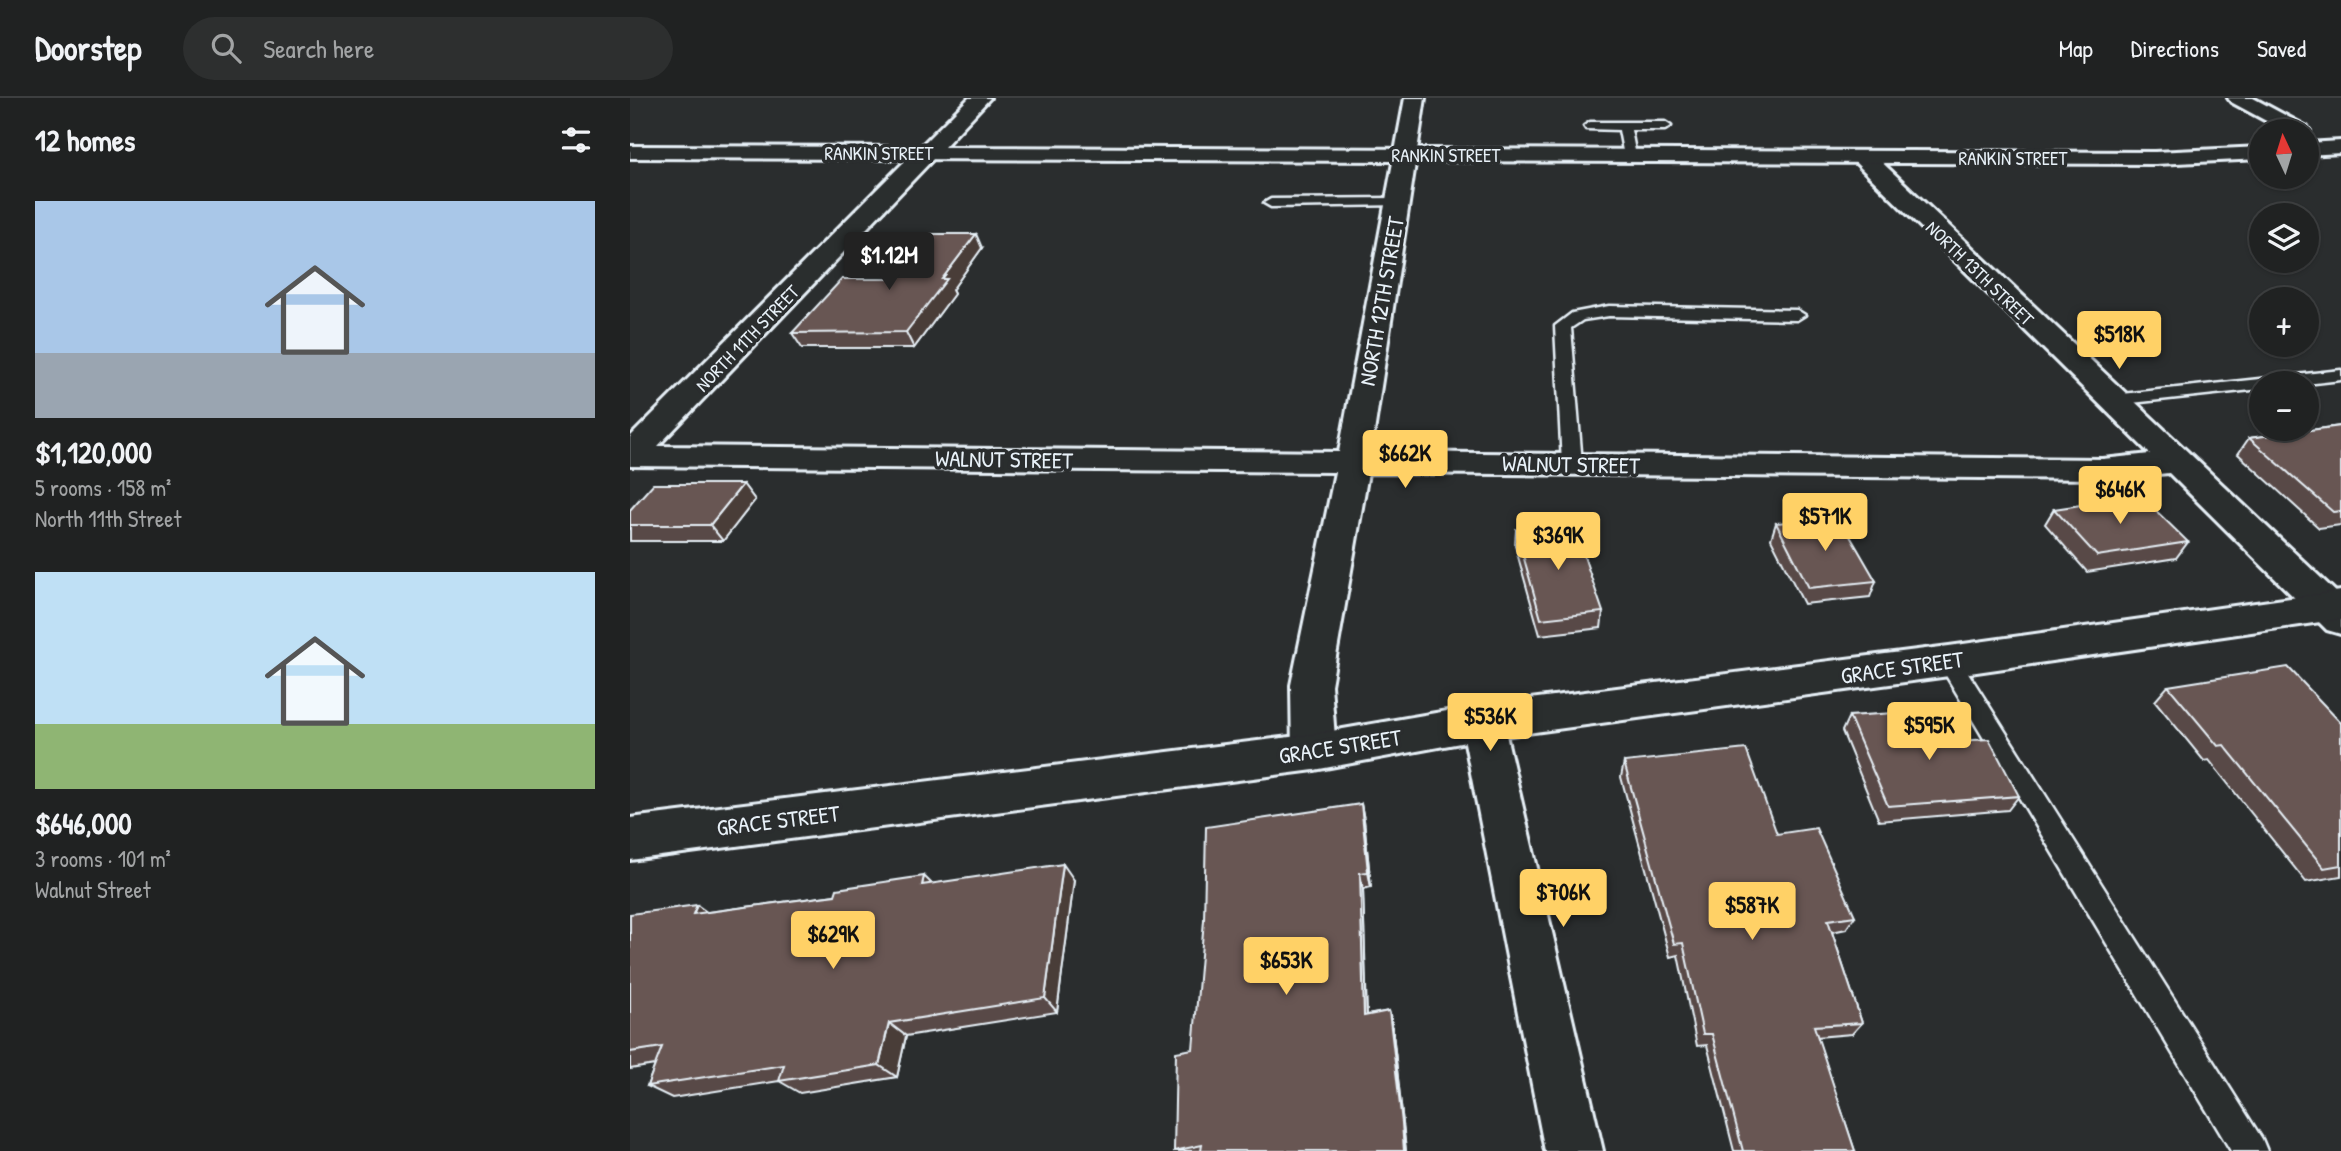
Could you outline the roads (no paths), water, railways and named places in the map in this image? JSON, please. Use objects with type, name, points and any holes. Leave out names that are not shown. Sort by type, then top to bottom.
[{"type":"street","name":"NORTH 11TH STREET","points":[[630,456],[979,98]]},
{"type":"street","name":"NORTH 12TH STREET","points":[[1314,751],[1311,685],[1353,463],[1415,98]]},
{"type":"street","points":[[2238,98],[2277,119]]},
{"type":"street","points":[[2319,141],[2338,149]]},
{"type":"street","points":[[2319,149],[2338,149]]},
{"type":"street","name":"RANKIN STREET","points":[[630,152],[2155,158],[2249,154]]},
{"type":"street","name":"NORTH 13TH STREET","points":[[1863,157],[2176,462],[2336,610]]},
{"type":"street","name":"WALNUT STREET","points":[[630,456],[2103,469],[2176,462]]},
{"type":"street","name":"GRACE STREET","points":[[630,839],[1314,751],[1482,722],[2336,610]]},
{"type":"street","points":[[1482,722],[1574,1151]]},
{"type":"lane","points":[[1590,126],[1665,126]]},
{"type":"lane","points":[[1624,126],[1630,156]]},
{"type":"lane","points":[[1271,203],[1398,202]]},
{"type":"lane","points":[[1572,464],[1563,326],[1578,316],[1609,311],[1797,315]]},
{"type":"lane","points":[[2319,377],[2341,375]]},
{"type":"lane","points":[[2113,400],[2249,385]]},
{"type":"lane","points":[[1949,661],[2250,1151]]}]
